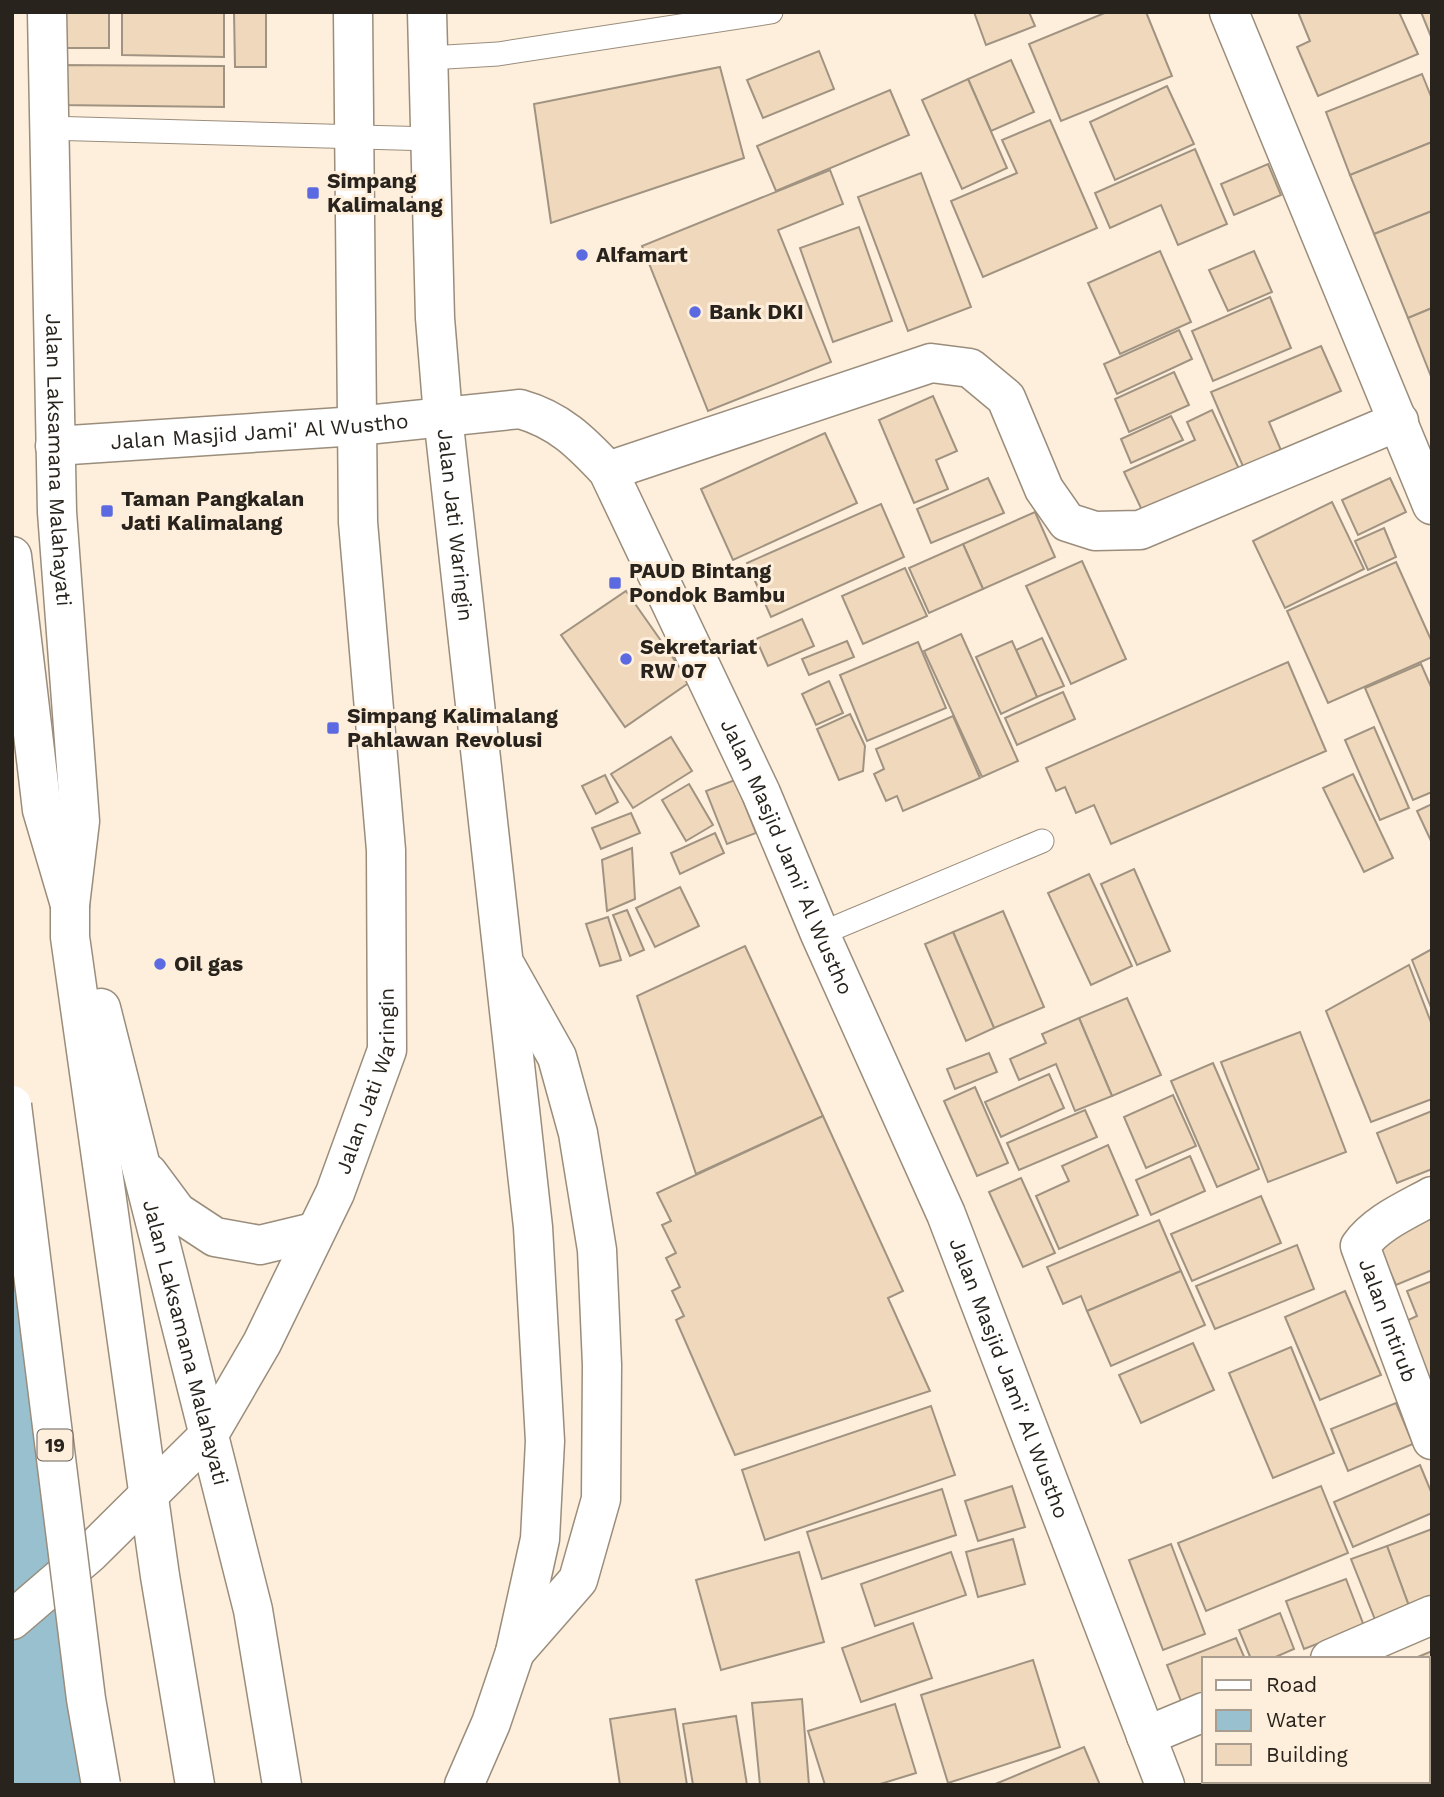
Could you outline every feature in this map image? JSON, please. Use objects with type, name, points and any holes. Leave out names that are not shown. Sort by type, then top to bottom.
[{"type":"main road","name":"Jalan Laksamana Malahayati","points":[[47,12],[47,128],[57,513],[80,821],[70,905],[70,937],[149,1496],[195,1785]]},
{"type":"main road","name":"Jalan Jati Waringin","points":[[12,1620],[90,1552],[208,1436],[262,1343],[335,1193],[387,1051],[386,850],[358,522],[353,12]]},
{"type":"main road","name":"Jalan Jati Waringin","points":[[427,12],[435,318],[443,416],[533,1227],[545,1441],[540,1539],[515,1652],[491,1723],[464,1785]]},
{"type":"main road","points":[[1229,12],[1432,505]]},
{"type":"main road","points":[[608,471],[931,363],[952,364],[970,368],[1006,398],[1044,489],[1067,522],[1096,531],[1140,530],[1399,421]]},
{"type":"main road","name":"Jalan Masjid Jami' Al Wustho","points":[[55,446],[357,426],[520,409],[545,416],[576,436],[608,471],[761,793],[820,934],[946,1214],[1165,1785]]},
{"type":"main road","points":[[12,556],[42,810],[70,905]]},
{"type":"main road","name":"Jalan Laksamana Malahayati","points":[[70,905],[81,934],[253,1610],[282,1785]]},
{"type":"main road","name":"Jalan Jati Waringin","points":[[506,968],[557,1057],[578,1132],[597,1250],[602,1365],[601,1499],[578,1580],[515,1652]]},
{"type":"main road","name":"19","points":[[12,1105],[86,1699],[101,1785]]},
{"type":"main road","points":[[140,1163],[177,1212],[215,1237],[260,1245],[314,1232]]},
{"type":"main road","name":"Jalan Intirub","points":[[1432,1196],[1390,1220],[1366,1237],[1360,1246],[1432,1440]]},
{"type":"main road","points":[[1334,1657],[1432,1615]]},
{"type":"main road","points":[[1146,1736],[1202,1713]]},
{"type":"lane","points":[[429,58],[498,54],[771,12]]},
{"type":"lane","points":[[47,128],[432,139]]},
{"type":"lane","points":[[820,934],[1042,841]]},
{"type":"water","points":[[12,1105],[101,1785],[12,1785]]},
{"type":"building","points":[[50,12],[109,12],[109,48],[50,48]]},
{"type":"building","points":[[122,12],[224,12],[224,57],[122,55]]},
{"type":"building","points":[[234,12],[266,12],[266,67],[235,67]]},
{"type":"building","points":[[974,12],[1029,12],[1035,26],[986,45]]},
{"type":"building","points":[[1107,12],[1146,12],[1172,76],[1061,121],[1029,44]]},
{"type":"building","points":[[1298,12],[1399,12],[1418,54],[1318,96],[1297,47],[1310,41]]},
{"type":"building","points":[[1421,12],[1432,12],[1432,39]]},
{"type":"building","points":[[819,51],[834,89],[763,118],[747,80]]},
{"type":"building","points":[[1011,60],[1034,112],[991,131],[968,79]]},
{"type":"building","points":[[58,65],[224,66],[224,107],[58,105]]},
{"type":"building","points":[[720,67],[744,158],[551,223],[534,104]]},
{"type":"building","points":[[1422,74],[1432,99],[1432,142],[1350,175],[1326,112]]},
{"type":"building","points":[[968,79],[1007,168],[962,189],[922,100]]},
{"type":"building","points":[[1167,86],[1194,144],[1115,180],[1090,122]]},
{"type":"building","points":[[890,90],[909,135],[776,191],[757,146]]},
{"type":"building","points":[[1050,120],[1097,228],[983,277],[951,201],[1017,173],[1002,140]]},
{"type":"building","points":[[1432,142],[1432,211],[1374,234],[1350,175]]},
{"type":"building","points":[[1195,149],[1227,224],[1178,245],[1161,205],[1110,228],[1095,193]]},
{"type":"building","points":[[1268,164],[1281,195],[1234,215],[1221,184]]},
{"type":"building","points":[[830,170],[843,204],[778,230],[831,362],[708,411],[642,246]]},
{"type":"building","points":[[921,173],[971,307],[908,331],[858,197]]},
{"type":"building","points":[[1432,211],[1432,308],[1408,318],[1374,234]]},
{"type":"building","points":[[859,227],[892,321],[833,342],[800,248]]},
{"type":"building","points":[[1160,251],[1191,322],[1120,354],[1088,283]]},
{"type":"building","points":[[1254,251],[1272,292],[1228,311],[1209,270]]},
{"type":"building","points":[[1270,297],[1291,348],[1213,381],[1192,331]]},
{"type":"building","points":[[1432,308],[1432,379],[1408,318]]},
{"type":"building","points":[[1179,330],[1192,359],[1117,394],[1104,364]]},
{"type":"building","points":[[1321,346],[1341,391],[1269,422],[1283,455],[1245,471],[1211,392]]},
{"type":"building","points":[[1174,372],[1189,405],[1129,432],[1115,399]]},
{"type":"building","points":[[933,396],[957,451],[936,460],[948,489],[914,503],[879,420]]},
{"type":"building","points":[[1212,410],[1244,480],[1148,523],[1124,472],[1195,440],[1187,422]]},
{"type":"building","points":[[1171,416],[1183,440],[1131,463],[1121,439]]},
{"type":"building","points":[[825,433],[857,503],[733,560],[701,489]]},
{"type":"building","points":[[988,478],[1004,513],[931,543],[917,509]]},
{"type":"building","points":[[1390,478],[1406,512],[1358,535],[1342,500]]},
{"type":"building","points":[[1332,502],[1364,569],[1285,608],[1253,541]]},
{"type":"building","points":[[881,504],[904,557],[771,617],[747,563]]},
{"type":"building","points":[[1035,512],[1055,557],[983,589],[963,544]]},
{"type":"building","points":[[1384,528],[1396,557],[1368,570],[1355,541]]},
{"type":"building","points":[[963,544],[983,589],[929,613],[909,568]]},
{"type":"building","points":[[1082,561],[1126,659],[1071,684],[1026,586]]},
{"type":"building","points":[[1396,562],[1432,642],[1432,657],[1328,703],[1287,611]]},
{"type":"building","points":[[905,568],[927,616],[863,644],[842,596]]},
{"type":"building","name":"Sekretariat RW 07","points":[[626,591],[690,682],[625,727],[561,635]]},
{"type":"building","points":[[802,619],[814,646],[768,666],[756,639]]},
{"type":"building","points":[[961,634],[1018,761],[982,777],[924,651]]},
{"type":"building","points":[[1042,638],[1064,686],[1037,697],[1016,650]]},
{"type":"building","points":[[847,641],[854,657],[809,675],[802,659]]},
{"type":"building","points":[[1012,641],[1037,697],[1001,714],[976,657]]},
{"type":"building","points":[[918,642],[946,708],[867,741],[840,675]]},
{"type":"building","points":[[1288,662],[1326,751],[1111,844],[1094,805],[1076,813],[1065,787],[1056,791],[1046,768]]},
{"type":"building","points":[[1421,664],[1432,689],[1432,792],[1413,800],[1365,688]]},
{"type":"building","points":[[829,681],[843,713],[816,725],[802,694]]},
{"type":"building","points":[[1063,692],[1075,719],[1017,745],[1005,718]]},
{"type":"building","points":[[850,714],[865,746],[863,771],[839,780],[817,729]]},
{"type":"building","points":[[953,716],[980,778],[903,811],[897,796],[886,801],[874,774],[884,769],[876,749]]},
{"type":"building","points":[[1374,727],[1409,808],[1380,820],[1345,740]]},
{"type":"building","points":[[671,737],[692,771],[633,808],[611,774]]},
{"type":"building","points":[[1353,774],[1393,858],[1364,872],[1323,788]]},
{"type":"building","points":[[605,775],[618,802],[596,814],[582,786]]},
{"type":"building","points":[[735,780],[756,833],[727,844],[706,791]]},
{"type":"building","points":[[689,784],[713,825],[686,841],[662,800]]},
{"type":"building","points":[[1432,804],[1432,843],[1417,811]]},
{"type":"building","points":[[631,813],[640,833],[601,849],[592,828]]},
{"type":"building","points":[[715,833],[724,853],[680,874],[671,853]]},
{"type":"building","points":[[632,848],[635,899],[607,911],[602,860]]},
{"type":"building","points":[[1134,869],[1170,951],[1137,965],[1101,884]]},
{"type":"building","points":[[1089,874],[1132,966],[1091,985],[1048,893]]},
{"type":"building","points":[[680,887],[699,926],[655,947],[636,908]]},
{"type":"building","points":[[627,910],[644,950],[630,956],[613,915]]},
{"type":"building","points":[[1003,911],[1044,1007],[994,1028],[953,932]]},
{"type":"building","points":[[608,917],[621,960],[600,966],[586,924]]},
{"type":"building","points":[[953,932],[994,1028],[966,1041],[925,944]]},
{"type":"building","points":[[745,946],[823,1116],[696,1174],[637,996]]},
{"type":"building","points":[[1432,949],[1432,1010],[1412,960]]},
{"type":"building","points":[[1409,965],[1432,1025],[1432,1099],[1371,1122],[1326,1011]]},
{"type":"building","points":[[1127,998],[1161,1075],[1112,1096],[1079,1018]]},
{"type":"building","points":[[1079,1018],[1112,1096],[1075,1111],[1056,1064],[1019,1080],[1010,1059],[1046,1043],[1042,1034]]},
{"type":"building","points":[[1300,1032],[1346,1152],[1268,1182],[1221,1062]]},
{"type":"building","points":[[989,1053],[997,1072],[955,1089],[947,1069]]},
{"type":"building","points":[[1213,1063],[1259,1169],[1217,1187],[1171,1081]]},
{"type":"building","points":[[1049,1074],[1064,1108],[1001,1137],[985,1102]]},
{"type":"building","points":[[975,1087],[1008,1163],[977,1176],[944,1101]]},
{"type":"building","points":[[1173,1095],[1196,1146],[1146,1168],[1124,1117]]},
{"type":"building","points":[[1085,1110],[1097,1137],[1019,1170],[1007,1143]]},
{"type":"building","points":[[1432,1111],[1432,1169],[1397,1183],[1377,1133]]},
{"type":"building","points":[[823,1116],[903,1291],[888,1298],[930,1391],[735,1455],[676,1320],[684,1316],[672,1291],[680,1287],[666,1258],[676,1253],[662,1225],[671,1221],[657,1193]]},
{"type":"building","points":[[1108,1145],[1138,1215],[1059,1249],[1036,1196],[1069,1181],[1062,1166]]},
{"type":"building","points":[[1190,1156],[1205,1191],[1151,1215],[1136,1180]]},
{"type":"building","points":[[1021,1178],[1055,1253],[1023,1267],[989,1192]]},
{"type":"building","points":[[1261,1196],[1281,1243],[1192,1281],[1171,1234]]},
{"type":"building","points":[[1432,1215],[1432,1270],[1396,1285],[1376,1240]]},
{"type":"building","points":[[1159,1220],[1181,1271],[1087,1311],[1081,1296],[1063,1304],[1047,1267]]},
{"type":"building","points":[[1297,1245],[1314,1289],[1215,1329],[1196,1286]]},
{"type":"building","points":[[1181,1271],[1205,1325],[1111,1366],[1087,1311]]},
{"type":"building","points":[[1432,1281],[1432,1387],[1404,1322],[1417,1316],[1407,1291]]},
{"type":"building","points":[[1345,1291],[1381,1375],[1320,1400],[1285,1317]]},
{"type":"building","points":[[1193,1343],[1214,1390],[1141,1423],[1119,1375]]},
{"type":"building","points":[[1291,1347],[1334,1453],[1273,1478],[1229,1373]]},
{"type":"building","points":[[1396,1403],[1413,1444],[1348,1471],[1331,1429]]},
{"type":"building","points":[[931,1406],[955,1475],[765,1540],[742,1470]]},
{"type":"building","points":[[1420,1465],[1432,1494],[1432,1513],[1353,1547],[1334,1502]]},
{"type":"building","points":[[1012,1486],[1025,1527],[978,1541],[965,1501]]},
{"type":"building","points":[[1321,1486],[1348,1553],[1206,1611],[1178,1543]]},
{"type":"building","points":[[942,1489],[956,1535],[822,1579],[807,1532]]},
{"type":"building","points":[[1432,1529],[1432,1601],[1410,1609],[1387,1546]]},
{"type":"building","points":[[1013,1539],[1025,1584],[978,1597],[966,1552]]},
{"type":"building","points":[[1171,1544],[1205,1634],[1163,1650],[1129,1560]]},
{"type":"building","points":[[1387,1546],[1410,1609],[1376,1622],[1351,1559]]},
{"type":"building","points":[[799,1552],[824,1642],[721,1670],[696,1580]]},
{"type":"building","points":[[951,1552],[966,1595],[875,1626],[861,1584]]},
{"type":"building","points":[[1346,1579],[1364,1626],[1304,1649],[1286,1601]]},
{"type":"building","points":[[1280,1613],[1294,1649],[1276,1657],[1250,1657],[1239,1630]]},
{"type":"building","points":[[913,1623],[932,1678],[861,1702],[842,1648]]},
{"type":"building","points":[[1236,1638],[1244,1657],[1202,1657],[1202,1693],[1181,1701],[1167,1665]]},
{"type":"building","points":[[1432,1651],[1430,1716],[1430,1657],[1418,1657]]},
{"type":"building","points":[[1033,1660],[1060,1747],[948,1783],[921,1695]]},
{"type":"building","points":[[802,1699],[809,1785],[760,1785],[752,1703]]},
{"type":"building","points":[[895,1704],[916,1773],[877,1785],[825,1785],[808,1731]]},
{"type":"building","points":[[675,1709],[687,1785],[620,1785],[610,1719]]},
{"type":"building","points":[[736,1716],[747,1785],[693,1785],[683,1724]]},
{"type":"building","points":[[1084,1747],[1100,1785],[993,1785]]},
{"type":"building","points":[[1403,1783],[1404,1785],[1299,1785]]},
{"type":"place","name":"Simpang Kalimalang","points":[[313,193]]},
{"type":"place","name":"Alfamart","points":[[582,255]]},
{"type":"place","name":"Bank DKI","points":[[695,312]]},
{"type":"place","name":"Taman Pangkalan Jati Kalimalang","points":[[107,511]]},
{"type":"place","name":"PAUD Bintang Pondok Bambu","points":[[615,583]]},
{"type":"place","name":"Sekretariat RW 07","points":[[626,659]]},
{"type":"place","name":"Simpang Kalimalang Pahlawan Revolusi","points":[[333,728]]},
{"type":"place","name":"Oil gas","points":[[160,964]]}]
